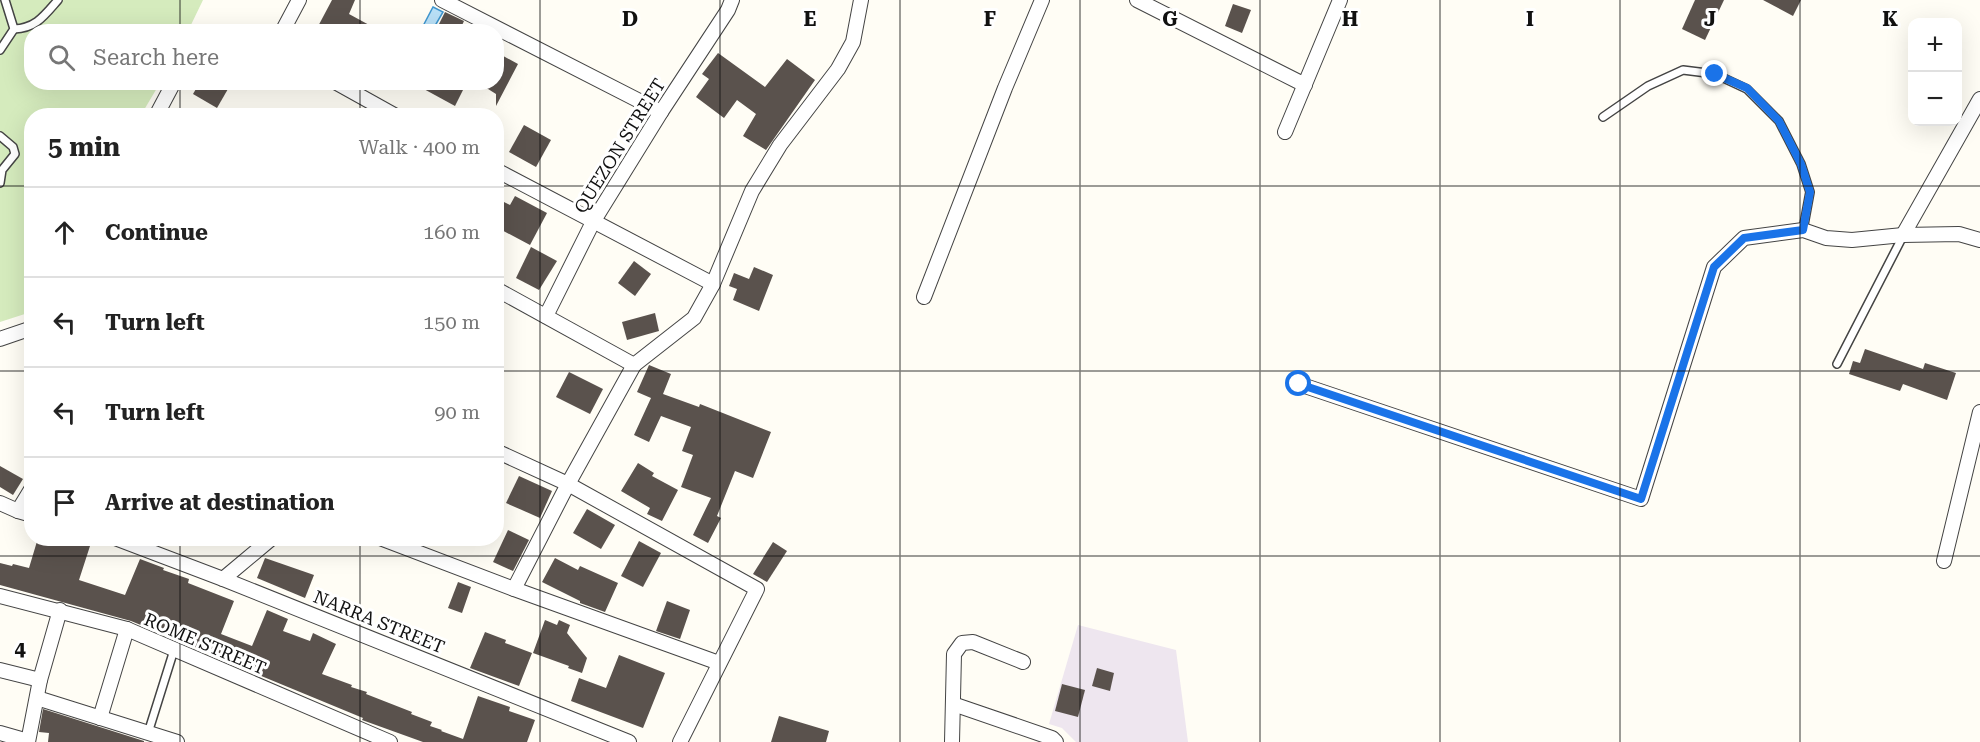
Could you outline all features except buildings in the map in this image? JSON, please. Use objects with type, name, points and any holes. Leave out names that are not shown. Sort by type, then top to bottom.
[{"type":"street","points":[[286,24],[299,0]]},
{"type":"street","points":[[442,0],[489,24]]},
{"type":"street","name":"QUEZON STREET","points":[[546,316],[593,222],[728,10],[732,0]]},
{"type":"street","points":[[514,589],[568,484],[634,365],[694,318],[713,284],[752,191],[780,145],[838,69],[853,42],[861,0]]},
{"type":"street","points":[[924,297],[1005,88],[1042,0]]},
{"type":"street","points":[[1137,0],[1305,85]]},
{"type":"street","points":[[1285,132],[1340,0]]},
{"type":"street","points":[[504,32],[661,112]]},
{"type":"street","points":[[160,108],[170,90]]},
{"type":"street","points":[[349,90],[382,108]]},
{"type":"street","points":[[1903,235],[1980,99]]},
{"type":"street","points":[[504,174],[713,284]]},
{"type":"street","points":[[1299,384],[1641,499],[1714,267],[1744,238],[1803,230],[1826,238],[1851,240],[1903,235],[1959,234],[1980,240]]},
{"type":"street","points":[[504,294],[634,365]]},
{"type":"street","points":[[0,339],[24,331]]},
{"type":"street","points":[[1944,561],[1980,412]]},
{"type":"street","points":[[504,455],[568,484],[757,589],[680,742]]},
{"type":"street","points":[[18,511],[24,501]]},
{"type":"street","points":[[0,503],[24,513]]},
{"type":"street","name":"NARRA STREET","points":[[136,546],[629,742]]},
{"type":"street","points":[[223,579],[262,546]]},
{"type":"street","points":[[401,546],[719,663]]},
{"type":"street","name":"ROME STREET","points":[[0,596],[127,629],[390,742]]},
{"type":"street","points":[[0,733],[28,742],[40,680],[60,610]]},
{"type":"street","points":[[100,718],[127,629]]},
{"type":"street","points":[[952,742],[954,654],[962,643],[973,642],[1023,662]]},
{"type":"street","points":[[0,670],[40,680]]},
{"type":"street","points":[[37,698],[177,742]]},
{"type":"street","points":[[954,704],[1052,738],[1056,742]]},
{"type":"lane","points":[[5,0],[14,29]]},
{"type":"lane","points":[[34,24],[58,0]]},
{"type":"lane","points":[[14,29],[24,28]]},
{"type":"lane","points":[[0,50],[14,29]]},
{"type":"lane","points":[[1603,117],[1648,86],[1683,70],[1715,74],[1747,88],[1779,121],[1801,164],[1810,192],[1803,230]]},
{"type":"lane","points":[[0,136],[13,147],[15,154],[2,170],[0,183]]},
{"type":"lane","points":[[1837,364],[1903,235]]},
{"type":"lane","points":[[148,733],[174,650]]},
{"type":"shaded area","points":[[1078,625],[1176,650],[1188,742],[1076,742],[1062,728],[1049,724]]},
{"type":"green space","points":[[0,0],[203,0],[191,24],[24,24],[24,90],[156,90],[145,108],[24,108],[24,314],[0,322]]},
{"type":"water","points":[[433,7],[443,12],[436,24],[424,24]]},
{"type":"route","points":[[1299,384],[1641,499],[1714,267],[1744,238],[1803,230],[1810,192],[1801,164],[1779,121],[1747,88],[1715,74]]}]
